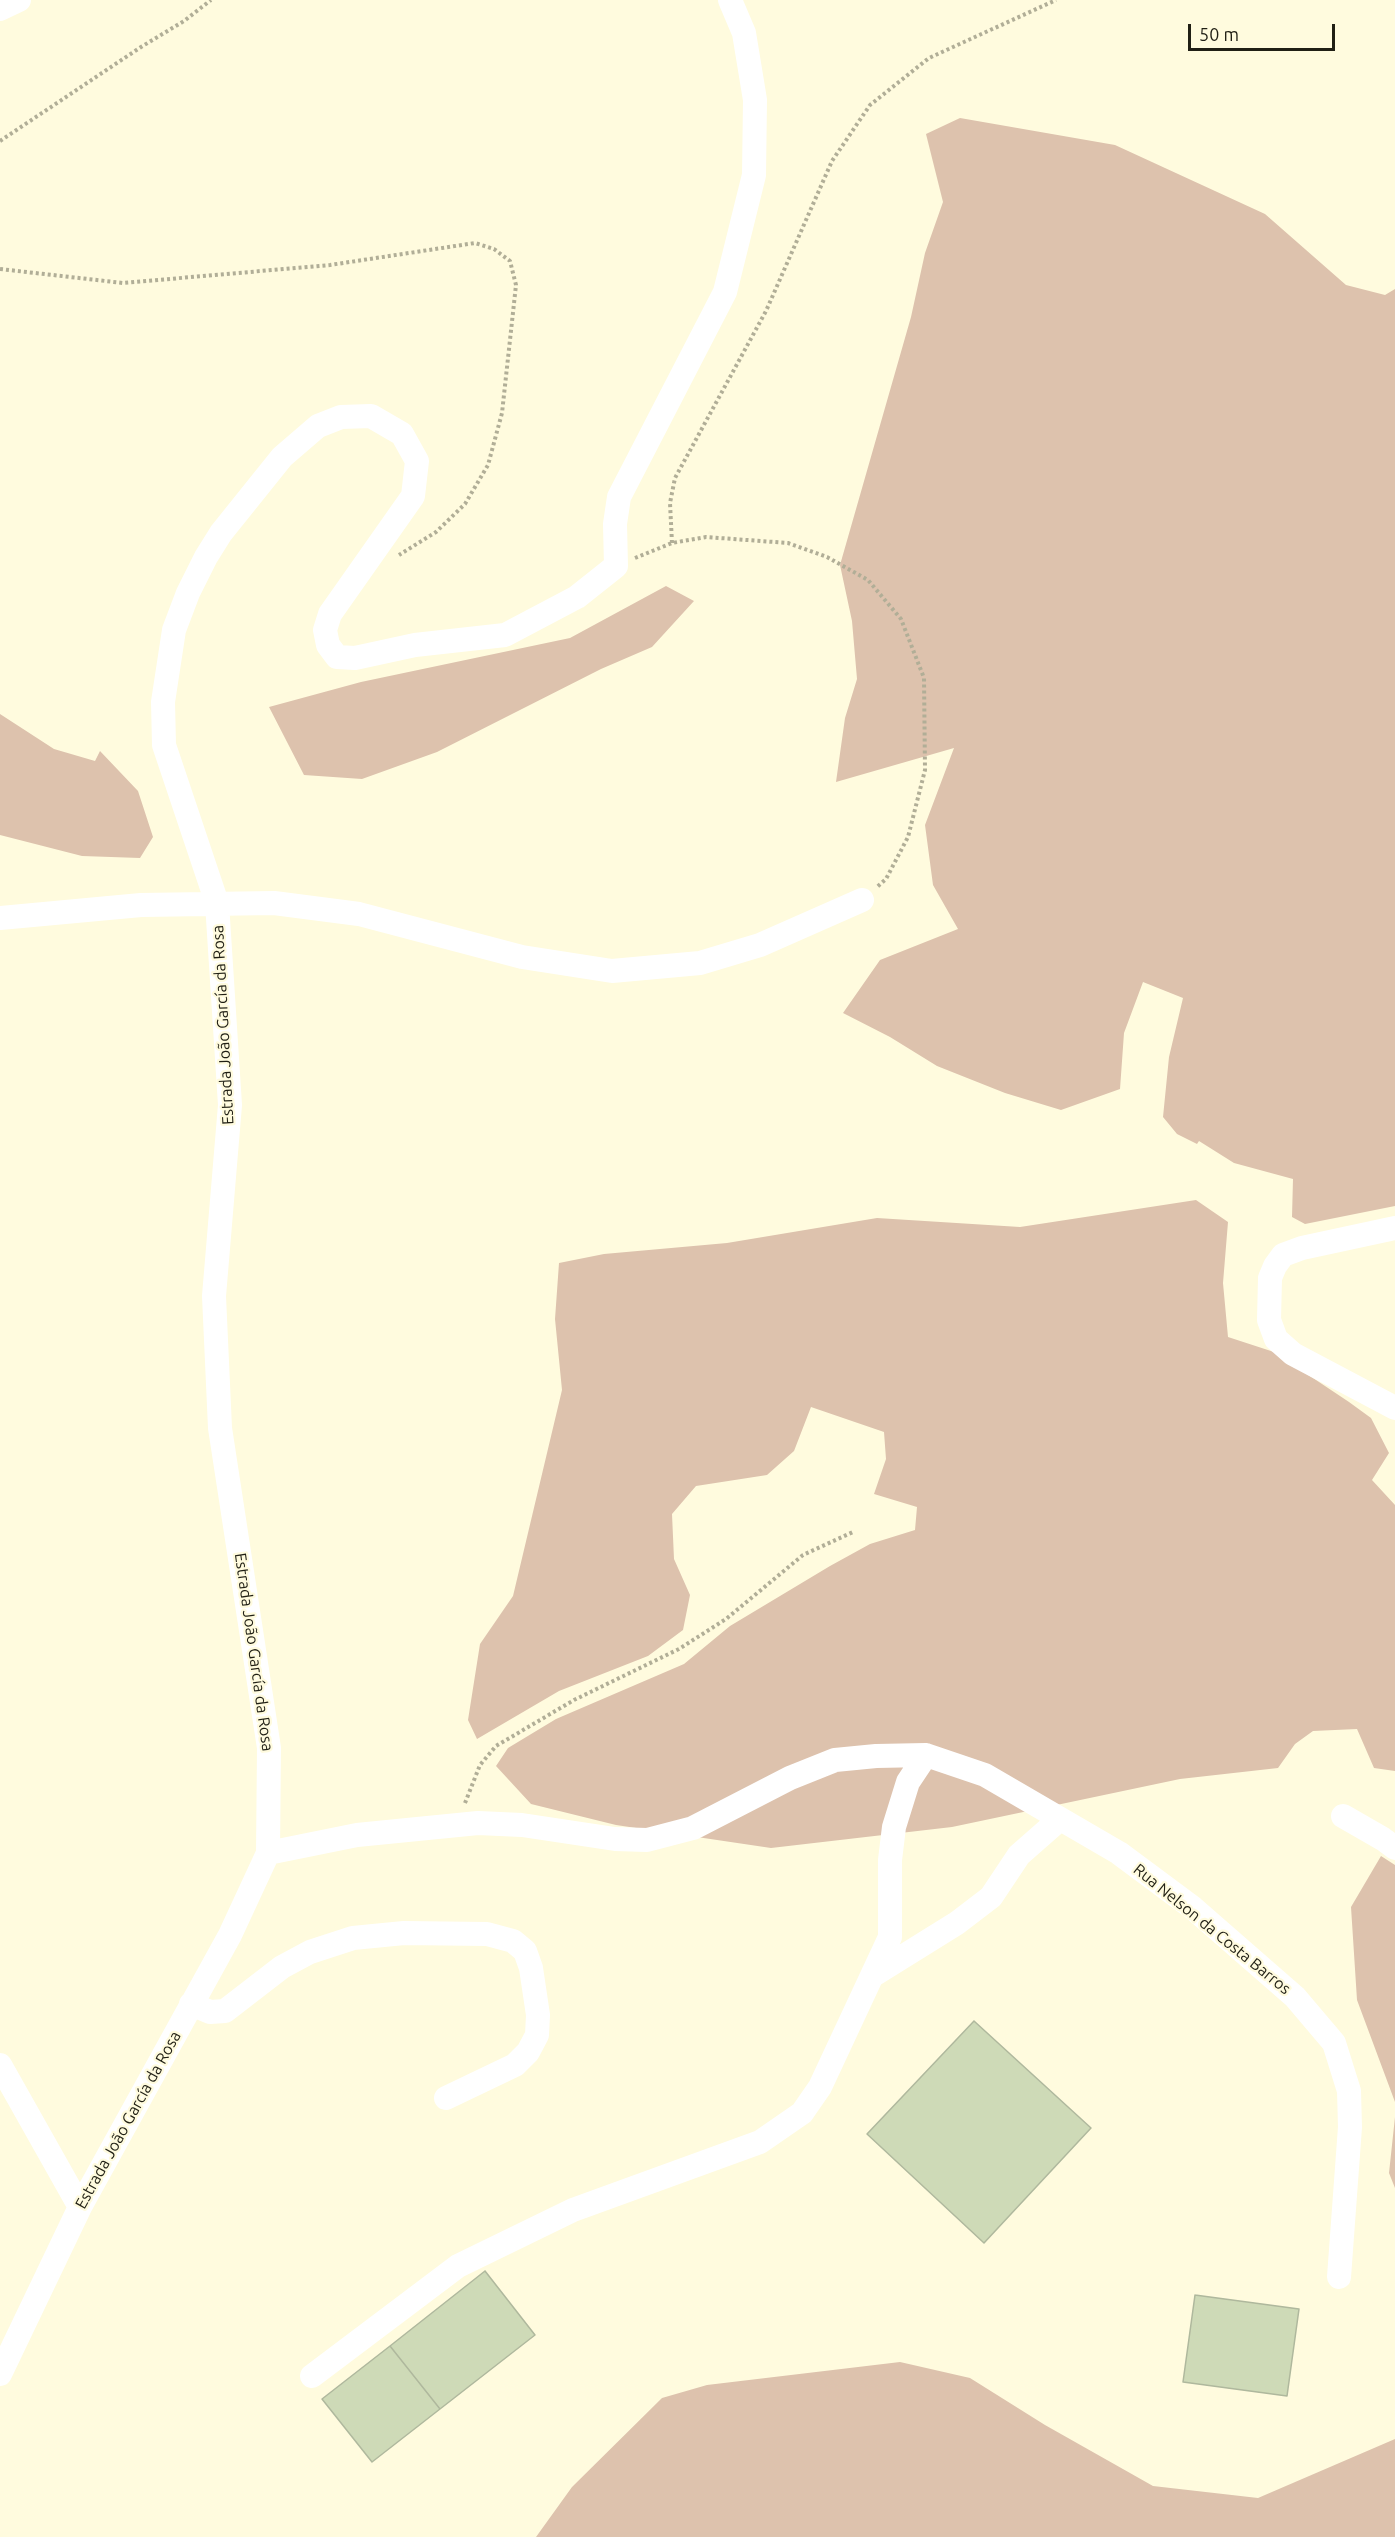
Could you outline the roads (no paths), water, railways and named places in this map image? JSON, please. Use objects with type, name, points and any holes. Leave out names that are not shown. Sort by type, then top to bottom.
[{"type":"street","points":[[0,9],[19,0]]},
{"type":"street","name":"Estrada João García da Rosa","points":[[0,2374],[80,2207],[230,1935],[268,1853],[269,1748],[219,1417],[214,1296],[230,1105],[217,903],[164,745],[163,702],[174,630],[206,557],[221,533],[282,457],[318,426],[341,417],[371,416],[402,434],[417,461],[414,496],[330,614],[325,630],[328,645],[337,657],[355,658],[415,645],[505,635],[578,597],[616,566],[615,524],[619,497],[725,292],[754,175],[755,100],[744,33],[730,0]]},
{"type":"street","points":[[0,918],[141,905],[274,903],[321,907],[380,919],[522,957],[612,970],[700,963],[760,945],[862,900]]},
{"type":"street","points":[[1395,1228],[1302,1248],[1283,1255],[1270,1278],[1269,1320],[1276,1340],[1293,1354],[1395,1408]]},
{"type":"street","points":[[312,2376],[458,2266],[573,2210],[760,2142],[802,2113],[820,2087],[890,1938],[890,1860],[894,1827],[908,1782],[926,1755]]},
{"type":"street","name":"Rua Nelson da Costa Barros","points":[[268,1853],[357,1835],[457,1824],[522,1825],[615,1839],[646,1840],[693,1828],[790,1778],[835,1760],[926,1755],[985,1775],[1119,1853],[1193,1908],[1295,1997],[1334,2043],[1349,2091],[1350,2127],[1339,2277]]},
{"type":"street","points":[[1343,1816],[1395,1848]]},
{"type":"street","points":[[874,1974],[957,1923],[991,1896],[1020,1855],[1060,1819]]},
{"type":"street","points":[[191,2004],[210,2012],[225,2011],[282,1967],[310,1952],[353,1938],[404,1933],[487,1934],[513,1941],[525,1951],[531,1968],[538,2015],[537,2035],[528,2052],[515,2065],[446,2098]]},
{"type":"street","points":[[0,2065],[80,2207]]}]
